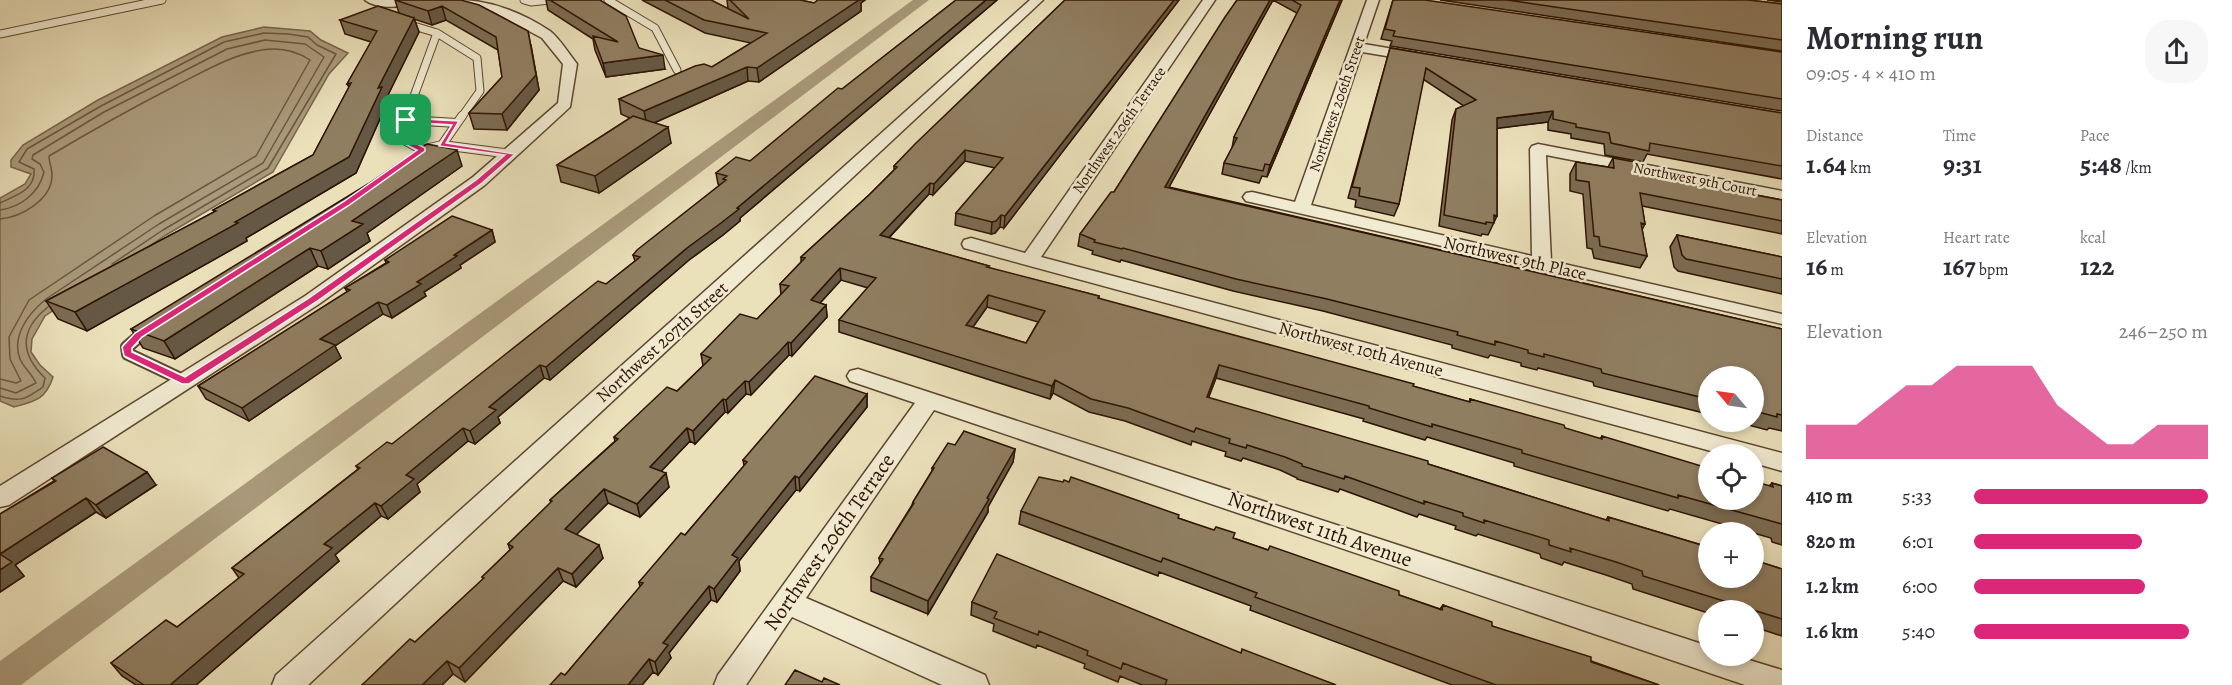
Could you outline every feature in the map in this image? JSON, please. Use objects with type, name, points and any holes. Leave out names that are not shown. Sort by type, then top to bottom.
[{"type":"street","points":[[371,0],[381,3],[405,1]]},
{"type":"street","points":[[0,498],[312,300],[479,181],[565,104],[570,64],[547,34],[496,8],[464,0]]},
{"type":"street","name":"Northwest 207th Street","points":[[287,685],[1037,0]]},
{"type":"street","name":"Northwest 206th Terrace","points":[[1029,260],[1209,0]]},
{"type":"street","name":"Northwest 206th Street","points":[[1301,209],[1373,0]]},
{"type":"street","points":[[1357,47],[1428,59]]},
{"type":"street","name":"Northwest 9th Court","points":[[1542,264],[1538,149],[1782,196]]},
{"type":"street","name":"Northwest 9th Place","points":[[1252,197],[1779,319]]},
{"type":"street","name":"Northwest 10th Avenue","points":[[971,244],[1712,444]]},
{"type":"street","name":"Northwest 11th Avenue","points":[[858,376],[1782,684]]},
{"type":"street","name":"Northwest 206th Terrace","points":[[729,685],[929,400]]},
{"type":"street","name":"Northwest 10th Avenue","points":[[1764,458],[1782,462]]},
{"type":"street","points":[[787,602],[974,685]]},
{"type":"lane","points":[[0,34],[162,0]]},
{"type":"lane","points":[[524,0],[550,0]]},
{"type":"lane","points":[[608,0],[655,28],[676,70]]},
{"type":"lane","points":[[380,14],[405,1]]},
{"type":"lane","points":[[392,18],[437,33],[477,58],[480,91],[442,145]]},
{"type":"lane","points":[[422,150],[406,141],[401,131],[437,33]]},
{"type":"lane","points":[[406,120],[457,123]]},
{"type":"lane","points":[[413,157],[422,150],[442,145],[511,154]]},
{"type":"lane","points":[[158,322],[138,335],[127,347],[128,354],[185,381]]},
{"type":"water","points":[[264,27],[310,31],[321,40],[348,53],[329,74],[273,172],[166,235],[45,316],[32,339],[31,352],[40,365],[53,377],[47,390],[39,398],[14,407],[0,401],[0,198],[25,184],[31,174],[11,167],[11,160],[23,145],[98,100],[222,37]]},
{"type":"building","points":[[395,0],[461,0],[479,5],[528,31],[536,75],[502,114],[469,113],[502,77],[496,37],[442,6],[428,11]]},
{"type":"building","points":[[550,0],[600,0],[626,16],[639,48],[663,55],[603,63],[593,36],[618,42]]},
{"type":"building","points":[[665,0],[711,0],[749,19],[730,0],[800,0],[814,3],[818,0],[859,0],[757,68],[747,67],[644,111],[619,99],[695,66],[704,64],[712,67],[767,33],[704,20]]},
{"type":"building","points":[[956,0],[986,0],[737,208],[739,209],[687,248],[546,367],[540,365],[489,407],[496,410],[470,431],[463,428],[406,475],[414,479],[381,506],[375,503],[324,544],[332,548],[170,685],[144,685],[111,663],[166,620],[177,627],[244,574],[232,568],[360,468],[356,466],[387,442],[392,444],[598,281],[606,284],[640,257],[633,255],[726,180],[723,179],[727,176],[716,173],[736,157],[750,161],[838,88],[842,89]]},
{"type":"building","points":[[1065,0],[1174,0],[1005,216],[1001,215],[992,222],[956,213],[1003,158],[965,150],[934,184],[930,183],[880,235],[989,266],[987,267],[1099,296],[1098,298],[1414,384],[1413,386],[1470,402],[1470,399],[1564,425],[1565,428],[1602,439],[1602,436],[1698,465],[1698,501],[1678,495],[1678,498],[1522,453],[1522,450],[1432,424],[1432,427],[1369,408],[1369,406],[1219,365],[1207,397],[1428,461],[1428,464],[1609,521],[1608,517],[1698,544],[1698,588],[1764,588],[1764,563],[1782,569],[1782,619],[1764,613],[1764,600],[1721,600],[1643,576],[1642,571],[1616,562],[1570,548],[1571,552],[1549,545],[1549,540],[1484,520],[1484,523],[1463,516],[1463,513],[1424,501],[1424,504],[1345,476],[1344,479],[1302,466],[1285,457],[1247,445],[1246,448],[1229,443],[1230,439],[1196,428],[1194,432],[1128,408],[1091,399],[1055,380],[1052,386],[839,320],[876,278],[840,268],[811,300],[826,305],[791,343],[788,342],[749,382],[745,381],[726,400],[723,399],[693,431],[687,428],[650,467],[666,473],[637,504],[604,489],[565,529],[599,545],[572,574],[558,568],[459,668],[447,661],[422,685],[362,685],[410,639],[415,642],[484,578],[482,577],[513,547],[508,544],[552,501],[550,500],[618,439],[614,437],[667,387],[677,391],[711,358],[701,354],[740,314],[757,319],[789,286],[780,284],[805,258],[801,257],[869,195],[897,167],[894,166]],"holes":[[[988,295],[1045,311],[1026,343],[966,325]]]},
{"type":"building","points":[[1237,0],[1270,0],[1165,187],[1782,329],[1782,415],[1777,414],[1777,417],[1764,414],[1764,366],[1698,366],[1698,397],[1602,373],[1601,369],[1544,354],[1544,357],[1528,353],[1528,350],[1495,341],[1495,345],[1457,335],[1458,332],[1236,279],[1094,242],[1095,240],[1080,234],[1111,192],[1114,192]]},
{"type":"building","points":[[1292,0],[1340,0],[1270,165],[1265,164],[1263,171],[1224,163],[1237,138],[1234,137],[1301,5]]},
{"type":"building","points":[[1393,0],[1425,0],[1782,52],[1782,99],[1393,36],[1395,31],[1385,29]]},
{"type":"building","points":[[1507,0],[1748,0],[1782,4],[1782,40]]},
{"type":"building","points":[[378,6],[414,18],[378,88],[382,87],[349,157],[235,222],[238,223],[75,312],[46,301],[216,211],[213,210],[313,155],[351,83],[347,84],[377,31],[340,20]]},
{"type":"building","points":[[1390,48],[1782,113],[1782,166],[1650,143],[1649,151],[1611,143],[1609,133],[1576,127],[1576,124],[1553,119],[1553,111],[1497,118],[1497,216],[1494,215],[1494,223],[1486,222],[1486,224],[1444,215],[1456,109],[1476,100],[1426,68],[1399,204],[1359,196],[1360,188],[1352,187]]},
{"type":"building","points":[[633,116],[668,127],[595,176],[557,165]]},
{"type":"building","points":[[427,144],[457,150],[352,221],[363,224],[321,251],[310,248],[164,341],[131,329],[368,184]]},
{"type":"building","points":[[1613,158],[1646,164],[1645,174],[1782,200],[1782,221],[1640,193],[1645,224],[1641,223],[1647,256],[1600,246],[1599,237],[1594,236],[1589,182],[1576,180],[1576,162],[1614,168]]},
{"type":"building","points":[[452,216],[492,230],[417,282],[421,284],[387,305],[378,302],[320,339],[335,345],[242,408],[198,386],[350,290],[345,288],[389,262],[385,260]]},
{"type":"building","points":[[1677,235],[1782,257],[1782,279],[1686,259],[1682,255]]},
{"type":"building","points":[[815,376],[867,394],[799,478],[795,476],[732,555],[738,558],[714,589],[709,586],[663,643],[668,645],[655,662],[649,659],[628,685],[550,685],[561,673],[565,675],[643,583],[639,582],[681,533],[685,535],[747,462],[743,460]]},
{"type":"building","points":[[964,431],[1015,449],[987,498],[989,499],[928,601],[871,577],[883,559],[879,558],[914,503],[934,468],[932,468],[948,443],[955,445]]},
{"type":"building","points":[[103,447],[147,472],[96,505],[86,498],[0,554],[0,514],[56,481],[52,478]]},
{"type":"building","points":[[1039,477],[1069,482],[1071,477],[1179,515],[1178,518],[1214,530],[1216,527],[1235,533],[1233,538],[1268,550],[1270,546],[1399,591],[1399,595],[1442,610],[1443,605],[1492,622],[1492,626],[1591,657],[1591,662],[1659,685],[1496,685],[1255,597],[1257,593],[1163,558],[1161,562],[1021,511]]},
{"type":"building","points":[[1772,483],[1782,486],[1782,524],[1732,510],[1764,510],[1764,484],[1773,487]]},
{"type":"building","points":[[0,554],[12,562],[0,570]]},
{"type":"building","points":[[997,554],[1241,653],[1242,649],[1336,685],[1165,685],[1167,680],[1123,663],[1121,669],[1087,655],[1088,651],[1039,631],[1038,635],[994,618],[997,612],[972,602]]},
{"type":"building","points":[[795,670],[822,682],[824,678],[840,685],[785,685]]},
{"type":"waterway","points":[[0,681],[922,0]]},
{"type":"route","points":[[406,120],[457,123],[442,145],[511,154],[479,181],[312,300],[185,381],[128,354],[127,347],[138,335],[346,204],[422,150],[406,141],[401,131],[406,120]]}]
